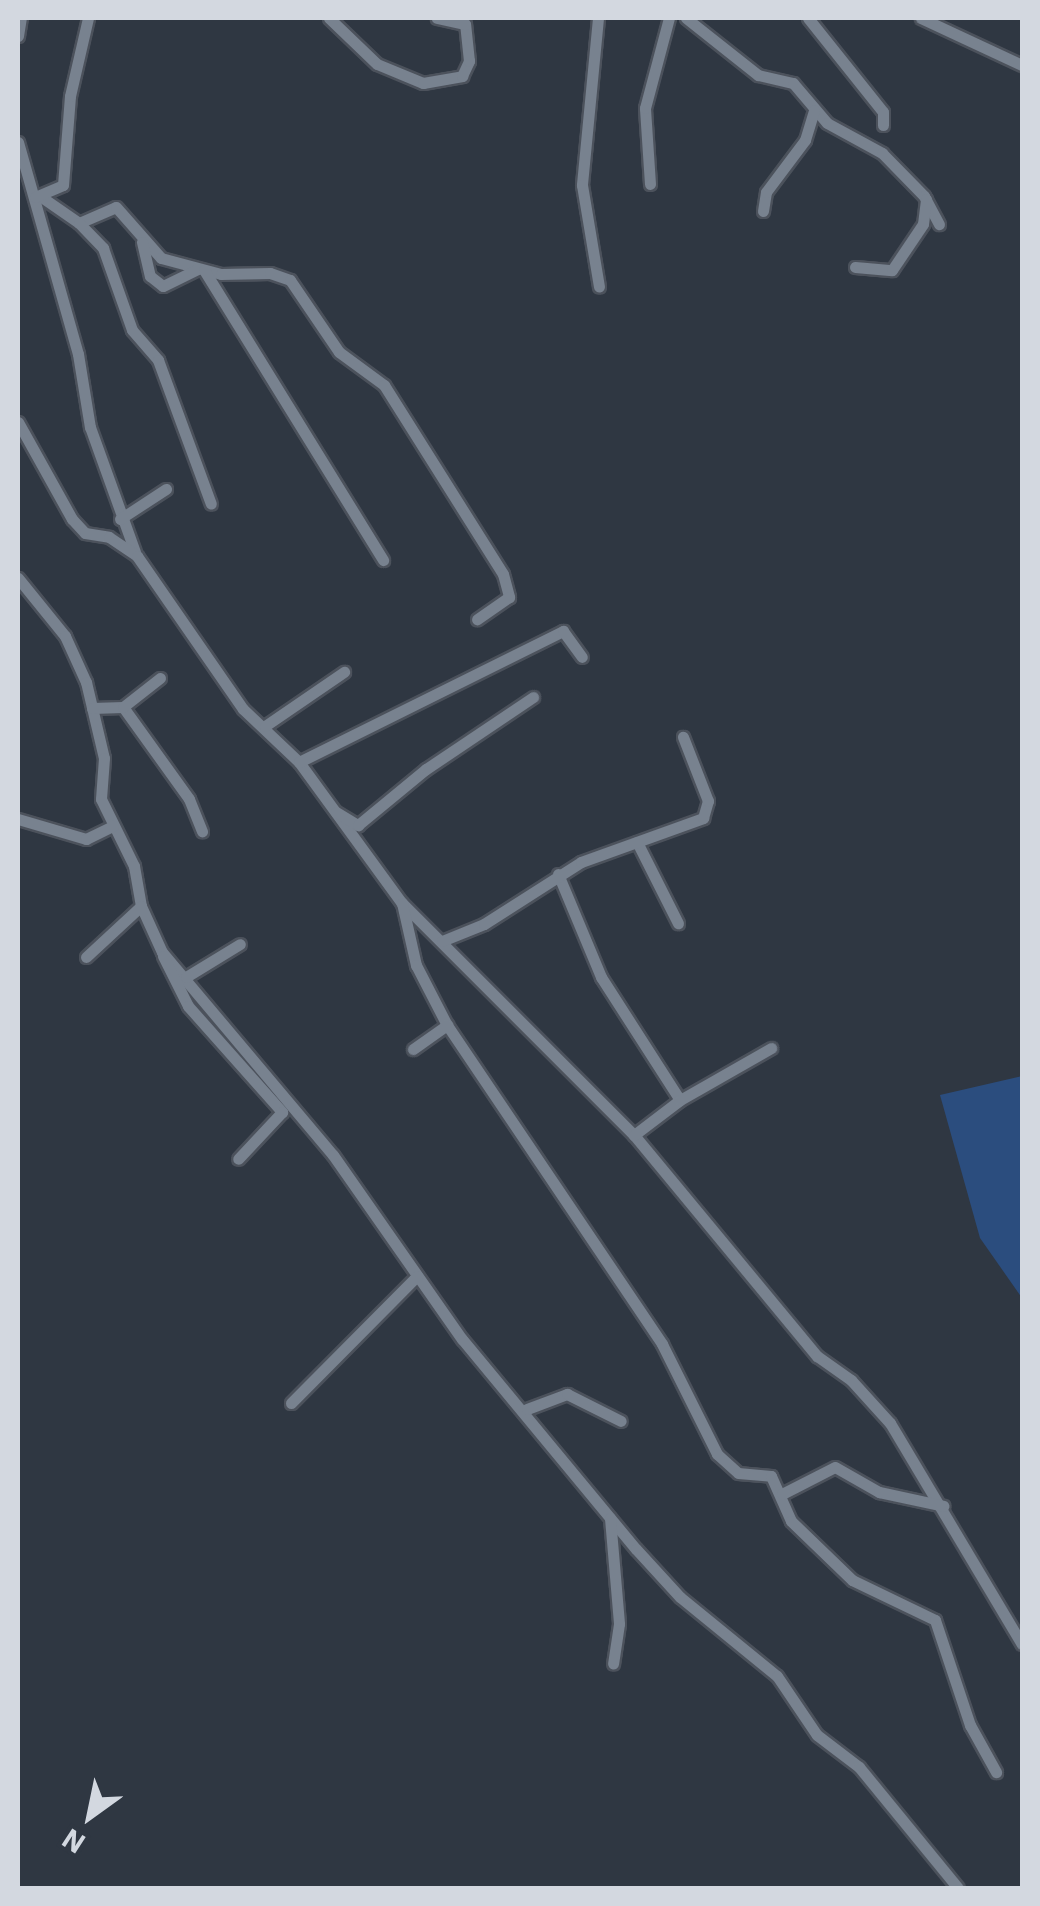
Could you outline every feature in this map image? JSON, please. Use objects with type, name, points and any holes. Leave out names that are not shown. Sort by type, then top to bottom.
[{"type":"street","points":[[18,36],[21,18]]},
{"type":"street","points":[[37,196],[63,184],[70,96],[88,18]]},
{"type":"street","points":[[330,18],[376,64],[422,83],[462,76],[470,61],[465,24],[437,18]]},
{"type":"street","points":[[598,18],[582,184],[598,287]]},
{"type":"street","points":[[650,184],[645,108],[670,18]]},
{"type":"street","points":[[686,18],[758,75],[792,83],[814,110],[882,153],[926,200],[939,224]]},
{"type":"street","points":[[808,18],[884,112],[883,125]]},
{"type":"street","points":[[921,18],[1022,65]]},
{"type":"street","points":[[763,211],[766,192],[805,140],[814,110]]},
{"type":"street","points":[[18,142],[37,196],[78,354],[90,428],[136,556],[243,709],[266,726],[299,762],[331,813],[402,903],[634,1135],[817,1356],[852,1380],[890,1423],[944,1506],[1022,1644]]},
{"type":"street","points":[[37,196],[80,223],[103,248],[132,330],[167,379],[211,504]]},
{"type":"street","points":[[855,267],[892,270],[923,224],[926,200]]},
{"type":"street","points":[[80,223],[116,207],[142,242],[161,258],[201,269],[282,274],[339,352],[384,385],[502,574],[510,597],[476,620]]},
{"type":"street","points":[[142,242],[150,276],[163,286],[201,269]]},
{"type":"street","points":[[201,269],[383,560]]},
{"type":"street","points":[[18,422],[84,533],[109,536],[136,556]]},
{"type":"street","points":[[120,519],[166,489]]},
{"type":"street","points":[[18,578],[65,636],[92,708],[104,758],[101,799],[134,866],[141,906],[188,1006],[282,1112],[238,1159]]},
{"type":"street","points":[[299,762],[562,631],[582,656]]},
{"type":"street","points":[[266,726],[344,672]]},
{"type":"street","points":[[92,708],[123,706],[160,678]]},
{"type":"street","points":[[331,813],[358,825],[426,769],[534,698]]},
{"type":"street","points":[[123,706],[190,800],[202,832]]},
{"type":"street","points":[[442,941],[484,924],[558,874],[693,824],[706,813],[708,801],[683,737]]},
{"type":"street","points":[[18,819],[86,839],[113,826]]},
{"type":"street","points":[[637,842],[678,923]]},
{"type":"street","points":[[558,874],[601,977],[680,1100]]},
{"type":"street","points":[[402,903],[416,964],[448,1026],[662,1344],[717,1454],[738,1472],[771,1476],[792,1521],[852,1580],[934,1620],[970,1726],[996,1772]]},
{"type":"street","points":[[86,956],[141,906]]},
{"type":"street","points":[[186,977],[240,944]]},
{"type":"street","points":[[162,952],[333,1155],[416,1276],[680,1597],[778,1676],[817,1735],[859,1767],[958,1888]]},
{"type":"street","points":[[413,1049],[448,1026]]},
{"type":"street","points":[[634,1135],[680,1100],[771,1048]]},
{"type":"street","points":[[253,1077],[270,1084]]},
{"type":"street","points":[[291,1403],[416,1276]]},
{"type":"street","points":[[526,1410],[567,1394],[621,1421]]},
{"type":"street","points":[[782,1494],[835,1468],[879,1492],[944,1506]]},
{"type":"street","points":[[610,1513],[619,1624],[612,1664]]},
{"type":"shaded area","points":[[1022,1076],[1022,1298],[980,1238],[940,1095]]}]
